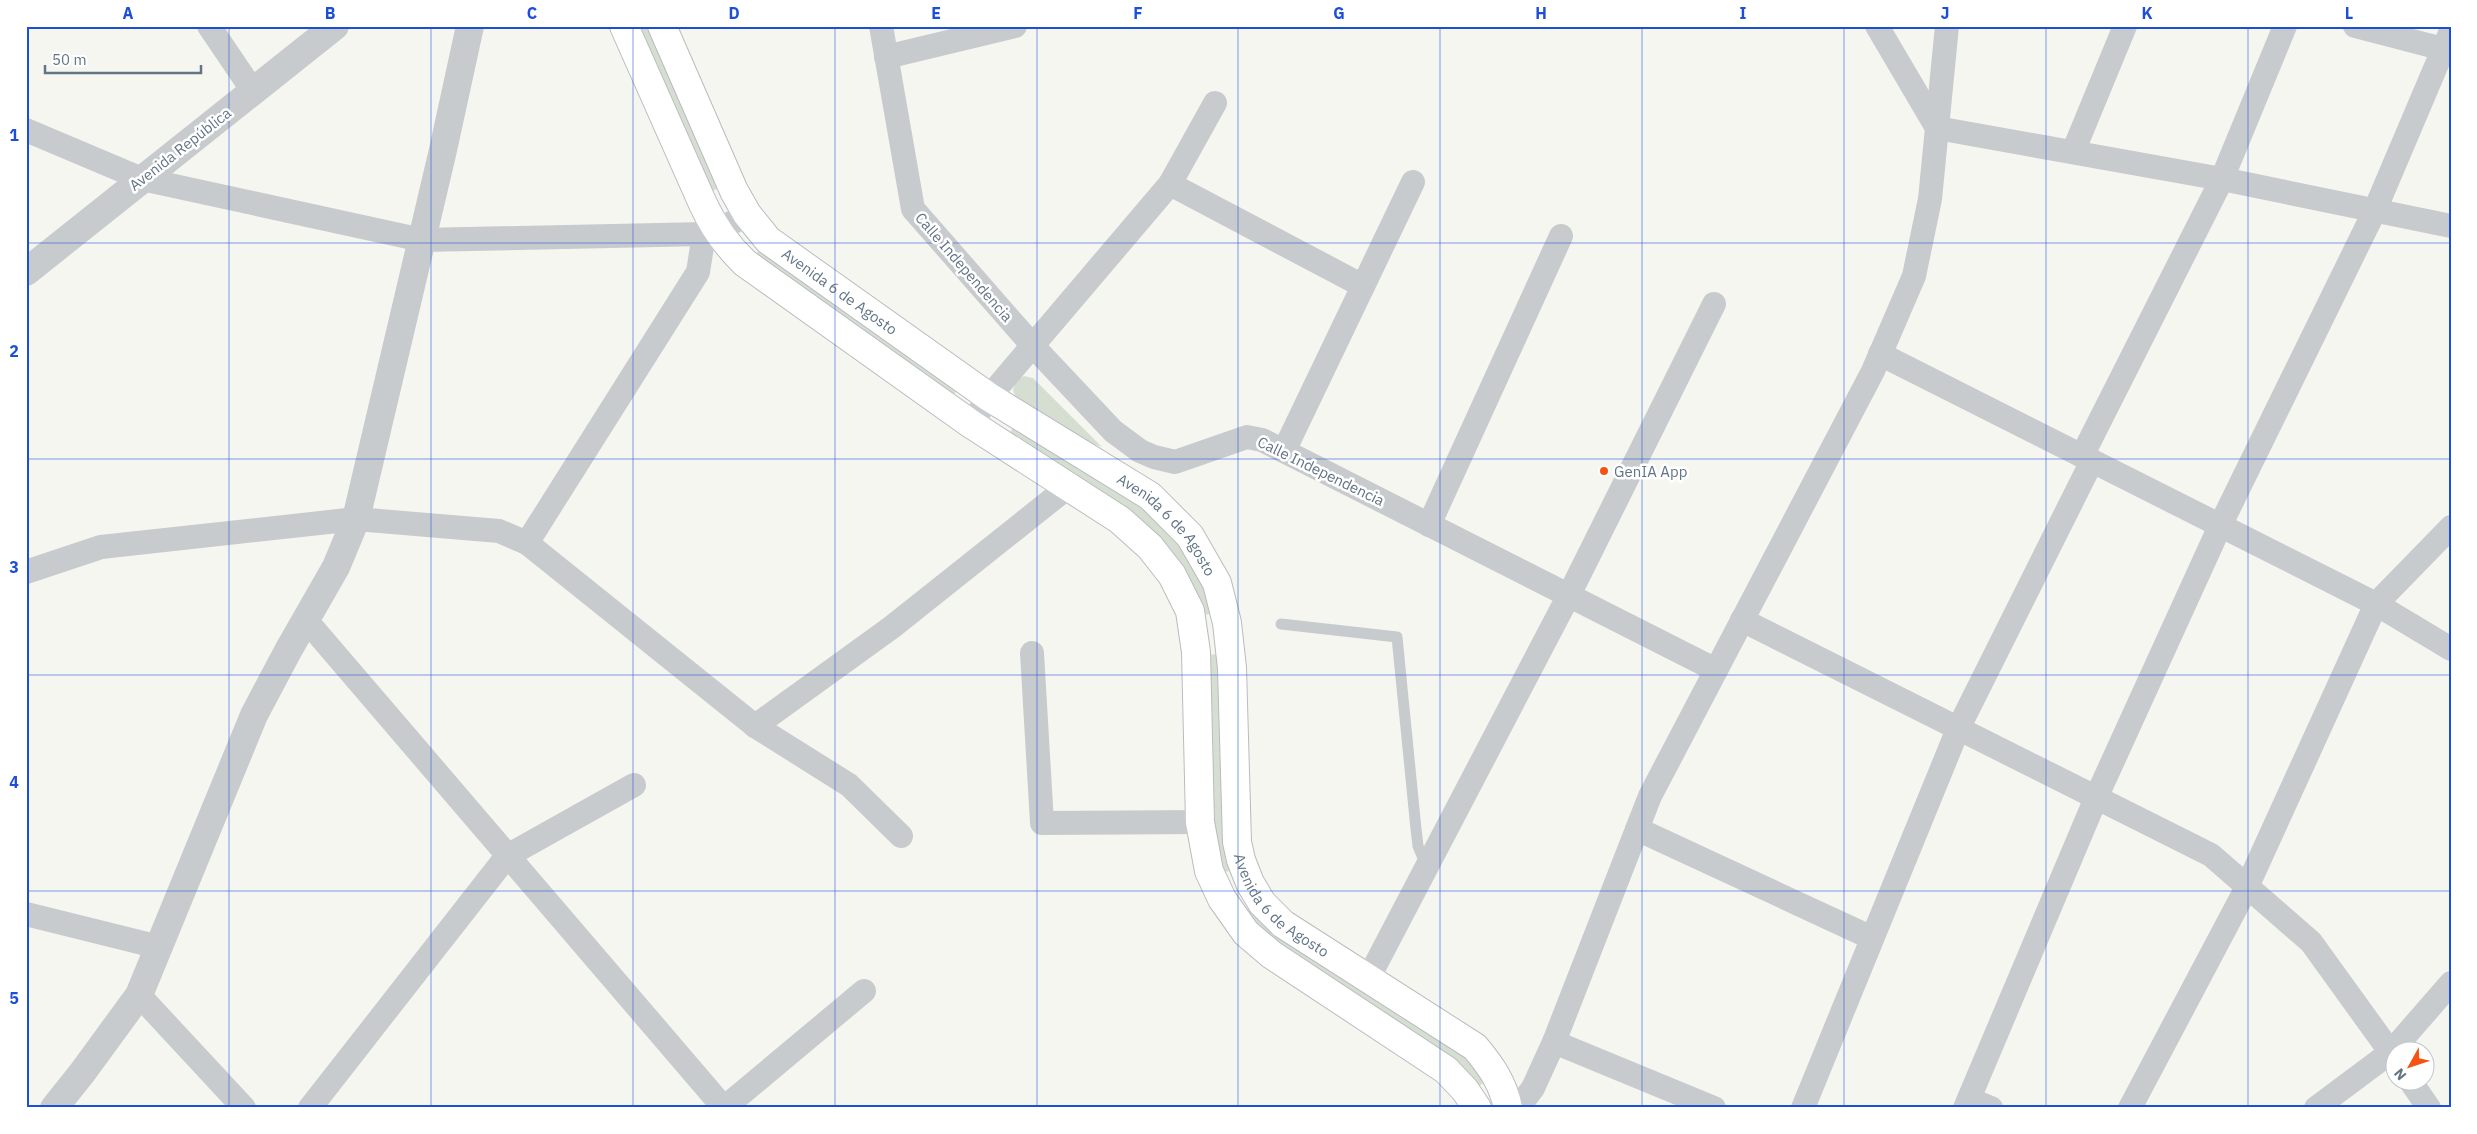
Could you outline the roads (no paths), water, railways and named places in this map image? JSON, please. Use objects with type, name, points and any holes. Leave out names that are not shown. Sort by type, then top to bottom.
[{"type":"highway","name":"Avenida 6 de Agosto","points":[[624,26],[710,233],[745,263],[971,424],[1120,520],[1150,547],[1176,582],[1190,611],[1196,652],[1200,822],[1210,872],[1222,899],[1246,932],[1272,956],[1446,1070],[1479,1105]]},
{"type":"highway","name":"Avenida 6 de Agosto","points":[[662,26],[734,191],[747,214],[768,240],[989,397],[1150,496],[1190,536],[1218,583],[1228,632],[1232,668],[1238,842],[1250,883],[1262,903],[1283,924],[1475,1047],[1493,1068],[1504,1091],[1508,1108]]},
{"type":"highway","points":[[1193,635],[1228,632]]},
{"type":"highway","points":[[1222,899],[1250,883]]},
{"type":"street","points":[[209,26],[253,91]]},
{"type":"street","name":"Avenida República","points":[[26,272],[335,26]]},
{"type":"street","points":[[54,1108],[82,1074],[139,995],[254,715],[336,567],[356,519],[470,26]]},
{"type":"street","name":"Calle Independencia","points":[[881,26],[913,210],[1033,346],[1114,431],[1140,451],[1154,458],[1175,462],[1247,437],[1262,440],[1716,670]]},
{"type":"street","points":[[886,57],[1015,26]]},
{"type":"street","points":[[1876,26],[1937,128],[2222,179],[2451,226]]},
{"type":"street","points":[[1518,1108],[1533,1088],[1554,1042],[1650,796],[1880,354],[1914,276],[1930,199],[1946,26]]},
{"type":"street","points":[[2073,152],[2125,26]]},
{"type":"street","points":[[1803,1108],[1958,729],[2222,179],[2285,26]]},
{"type":"street","points":[[1991,1108],[1967,1103],[2096,798],[2220,526],[2375,210],[2448,44],[2356,26]]},
{"type":"street","points":[[971,424],[989,397],[1170,184],[1215,103]]},
{"type":"street","points":[[26,130],[142,179],[422,240],[710,233],[747,214]]},
{"type":"street","points":[[1284,452],[1413,182]]},
{"type":"street","points":[[1170,184],[1363,286]]},
{"type":"street","points":[[527,543],[698,272],[710,233]]},
{"type":"street","points":[[1429,525],[1561,236]]},
{"type":"street","points":[[1368,979],[1569,595],[1714,304]]},
{"type":"street","points":[[1880,354],[2376,604],[2451,649]]},
{"type":"street","points":[[755,726],[892,627],[1068,486]]},
{"type":"street","points":[[26,572],[101,547],[356,519],[499,531],[527,543],[755,726],[849,784],[901,836]]},
{"type":"street","points":[[2130,1108],[2247,887],[2376,604],[2451,527]]},
{"type":"street","points":[[306,620],[724,1108],[864,991]]},
{"type":"street","points":[[1742,620],[2211,856],[2311,942],[2384,1043]]},
{"type":"street","points":[[1032,652],[1042,823],[1200,822]]},
{"type":"street","points":[[310,1108],[508,856],[634,785]]},
{"type":"street","points":[[1637,829],[1872,938]]},
{"type":"street","points":[[26,914],[159,947]]},
{"type":"street","points":[[2403,1042],[2451,983]]},
{"type":"street","points":[[139,995],[244,1108]]},
{"type":"street","points":[[1554,1042],[1714,1108]]},
{"type":"street","points":[[2316,1108],[2384,1061]]},
{"type":"street","points":[[2418,1092],[2430,1108]]},
{"type":"lane","points":[[1281,624],[1397,638],[1417,838],[1427,866]]},
{"type":"place","name":"GenIA App","points":[[1604,471]]}]
